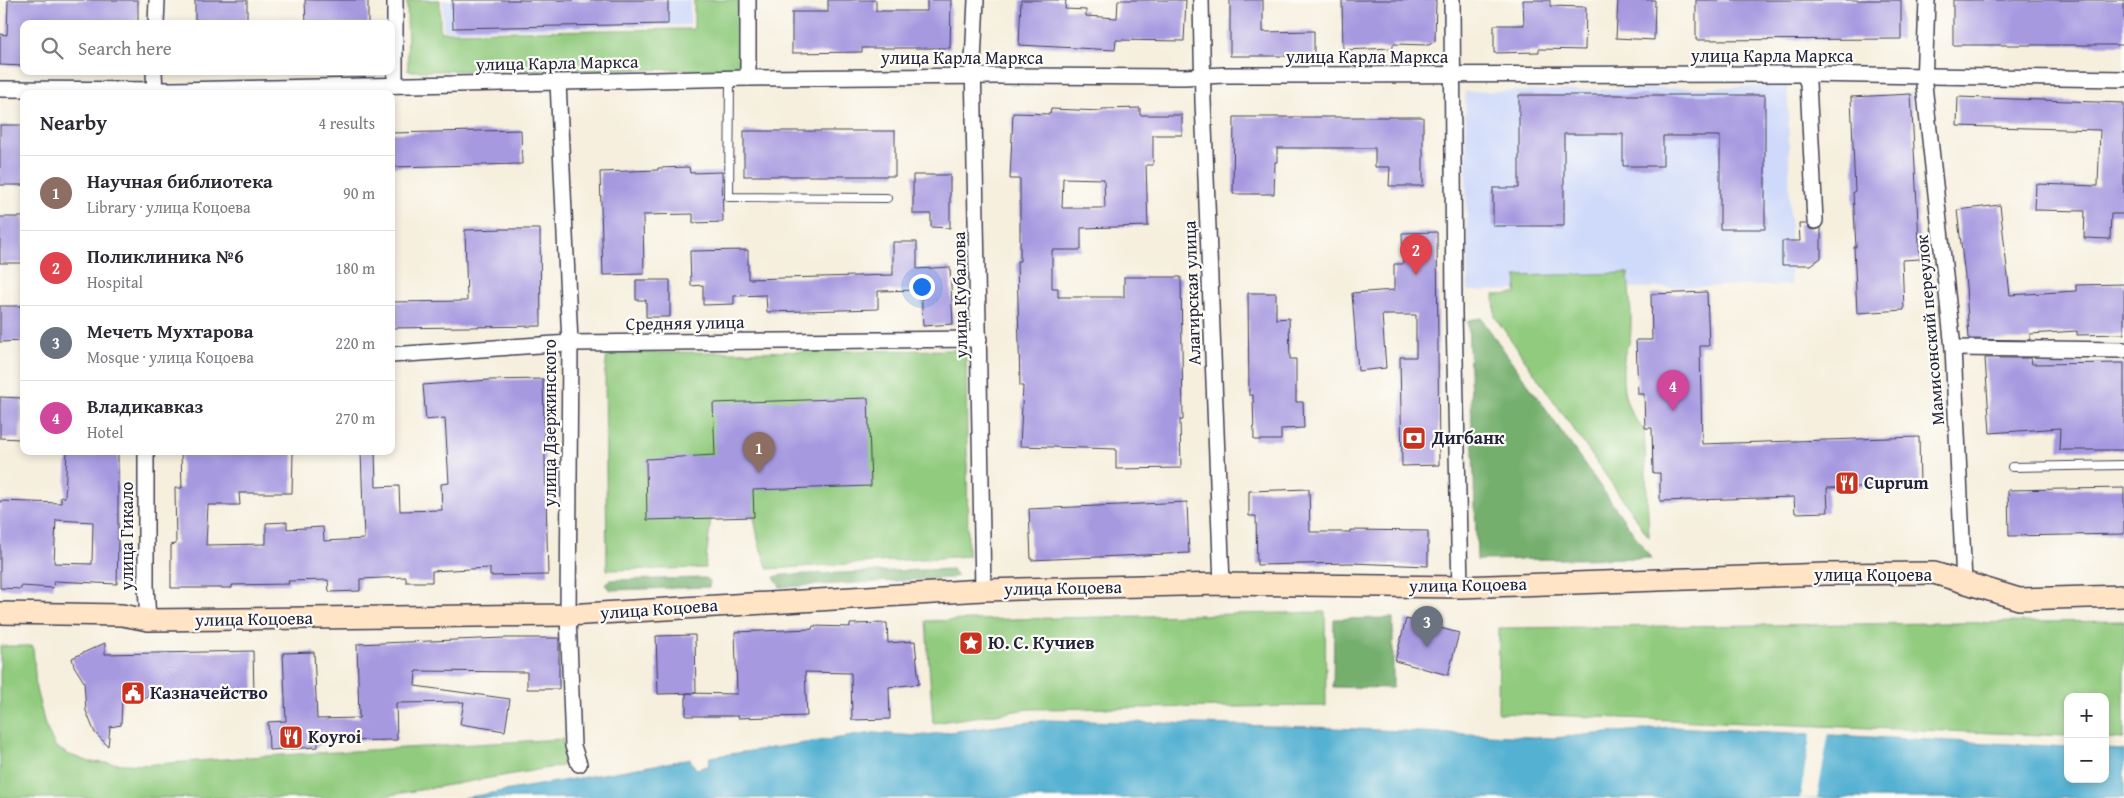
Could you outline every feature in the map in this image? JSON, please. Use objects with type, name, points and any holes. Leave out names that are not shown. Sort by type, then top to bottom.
[{"type":"street","points":[[156,0],[156,20]]},
{"type":"street","points":[[395,0],[395,85]]},
{"type":"street","points":[[748,0],[748,78]]},
{"type":"street","name":"улица Кубалова","points":[[976,0],[974,76],[983,590]]},
{"type":"street","name":"Алагирская улица","points":[[1201,0],[1202,76],[1222,584]]},
{"type":"street","points":[[1452,0],[1454,314],[1460,587]]},
{"type":"street","points":[[1924,76],[1927,0]]},
{"type":"street","points":[[1804,74],[1808,83],[1815,221]]},
{"type":"street","name":"улица Карла Маркса","points":[[195,90],[748,78],[974,76],[1804,74],[2124,79]]},
{"type":"street","points":[[154,75],[155,90]]},
{"type":"street","name":"Мамисонский переулок","points":[[1924,76],[1953,348],[1964,582]]},
{"type":"street","name":"улица Дзержинского","points":[[558,82],[570,343],[568,615],[573,746],[579,764]]},
{"type":"street","name":"улица Карла Маркса","points":[[0,89],[78,90]]},
{"type":"street","name":"Средняя улица","points":[[395,355],[570,343],[980,339]]},
{"type":"street","points":[[1953,348],[2124,350]]},
{"type":"street","name":"улица Гикало","points":[[146,455],[146,586],[148,620]]},
{"type":"street","name":"улица Коцоева","points":[[0,613],[122,615],[148,620],[568,615],[983,590],[1222,584],[1460,587],[1934,573],[2019,599],[2124,596]]},
{"type":"lane","points":[[730,79],[729,197],[887,198]]},
{"type":"lane","points":[[2012,467],[2124,465]]},
{"type":"shaded area","points":[[443,0],[690,0],[690,25],[443,30]]},
{"type":"shaded area","points":[[1788,86],[1791,285],[1468,291],[1465,92]]},
{"type":"green space","points":[[407,0],[440,0],[440,32],[694,29],[694,0],[738,0],[739,69],[408,71]]},
{"type":"green space","points":[[1628,273],[1631,331],[1630,341],[1625,351],[1623,384],[1631,413],[1644,429],[1649,537],[1495,317],[1494,295],[1516,294],[1517,276]]},
{"type":"green space","points":[[1481,318],[1651,558],[1477,560],[1468,320]]},
{"type":"green space","points":[[966,350],[968,556],[768,569],[759,544],[754,517],[711,518],[705,568],[607,570],[605,372],[607,353]]},
{"type":"green space","points":[[952,569],[957,576],[951,578],[780,587],[774,577],[782,575]]},
{"type":"green space","points":[[705,578],[710,581],[709,587],[611,590],[605,585],[609,580]]},
{"type":"green space","points":[[1325,612],[1326,706],[1030,709],[933,723],[926,621]]},
{"type":"green space","points":[[1393,618],[1393,688],[1333,687],[1334,619]]},
{"type":"green space","points":[[2124,621],[2124,739],[2109,738],[2109,693],[2064,693],[2064,736],[1498,713],[1499,628]]},
{"type":"green space","points":[[0,646],[33,646],[36,689],[45,725],[55,746],[67,754],[90,762],[143,765],[563,739],[566,765],[373,798],[0,798]]},
{"type":"water","points":[[1047,720],[1312,727],[1554,738],[1672,727],[2064,747],[2064,783],[2109,783],[2109,749],[2124,750],[2124,798],[463,798],[690,759],[696,769],[708,766],[710,757],[873,733],[917,736]]},
{"type":"pier","points":[[1811,731],[1829,732],[1817,798],[1800,798]]},
{"type":"building","points":[[8,0],[138,0],[138,20],[20,20],[20,66],[0,65],[0,34],[7,35]]},
{"type":"building","points":[[195,0],[247,0],[247,20],[195,20]]},
{"type":"building","points":[[305,0],[368,0],[368,20],[306,20]]},
{"type":"building","points":[[452,0],[668,0],[668,24],[453,28]]},
{"type":"building","points":[[828,0],[876,0],[876,11],[927,11],[927,0],[951,0],[950,48],[862,48],[862,52],[792,53],[792,12],[828,12]]},
{"type":"building","points":[[1021,0],[1066,0],[1065,9],[1086,10],[1086,16],[1117,18],[1118,0],[1186,0],[1184,41],[1116,40],[1115,50],[1019,45]]},
{"type":"building","points":[[1230,0],[1263,0],[1263,32],[1314,31],[1314,56],[1230,56]]},
{"type":"building","points":[[1342,0],[1436,0],[1435,41],[1429,45],[1393,44],[1393,48],[1343,50]]},
{"type":"building","points":[[1523,0],[1550,0],[1550,6],[1586,7],[1585,50],[1539,49],[1539,52],[1494,53],[1494,25],[1524,25]]},
{"type":"building","points":[[1618,0],[1655,0],[1654,40],[1616,38]]},
{"type":"building","points":[[1696,0],[1901,0],[1901,39],[1696,40]]},
{"type":"building","points":[[1953,0],[2124,0],[2124,45],[1953,45]]},
{"type":"building","points":[[1911,94],[1920,259],[1902,260],[1904,310],[1857,313],[1851,97]]},
{"type":"building","points":[[1519,95],[1765,95],[1765,229],[1720,229],[1720,136],[1663,136],[1663,166],[1623,166],[1623,134],[1564,134],[1564,226],[1493,226],[1493,188],[1519,188]]},
{"type":"building","points":[[1958,97],[2124,103],[2124,214],[2111,214],[2110,239],[2084,238],[2085,211],[2035,210],[2036,184],[2098,186],[2100,130],[1957,126]]},
{"type":"building","points":[[1140,108],[1140,115],[1182,115],[1182,135],[1153,135],[1153,165],[1146,165],[1148,226],[1081,228],[1081,250],[1052,250],[1052,288],[1058,288],[1058,297],[1124,297],[1124,277],[1181,277],[1183,420],[1180,420],[1181,468],[1116,469],[1116,449],[1020,446],[1023,386],[1020,386],[1017,261],[1020,261],[1020,179],[1010,179],[1013,113],[1050,114],[1051,109],[1102,111],[1102,109]],"holes":[[[1063,178],[1104,179],[1105,208],[1062,208]]]},
{"type":"building","points":[[1234,117],[1423,117],[1423,186],[1389,186],[1390,167],[1375,167],[1375,148],[1277,148],[1274,194],[1233,194]]},
{"type":"building","points":[[0,125],[20,125],[20,185],[0,185]]},
{"type":"building","points":[[521,130],[522,164],[395,167],[395,133]]},
{"type":"building","points":[[744,131],[895,131],[895,176],[744,176]]},
{"type":"building","points":[[689,167],[690,173],[722,172],[723,222],[693,223],[693,214],[643,215],[644,274],[603,275],[600,172]]},
{"type":"building","points":[[913,175],[950,175],[950,228],[931,227],[931,214],[913,214]]},
{"type":"building","points":[[2000,205],[2010,295],[2076,291],[2076,285],[2124,284],[2124,334],[2077,335],[2077,331],[2030,334],[2030,340],[1969,339],[1966,286],[1957,210]]},
{"type":"building","points":[[0,217],[20,217],[20,263],[0,263]]},
{"type":"building","points":[[1799,224],[1806,224],[1810,229],[1815,230],[1821,228],[1821,258],[1811,265],[1782,265],[1782,241],[1800,241]]},
{"type":"building","points":[[540,229],[541,326],[395,328],[395,302],[467,301],[465,230]]},
{"type":"building","points":[[1437,232],[1439,465],[1402,466],[1400,357],[1416,357],[1416,315],[1382,315],[1386,368],[1358,371],[1352,293],[1394,290],[1394,264],[1403,264],[1402,233]]},
{"type":"building","points":[[893,242],[917,242],[917,269],[950,267],[953,324],[923,326],[921,290],[878,291],[878,309],[767,312],[766,295],[734,296],[734,304],[703,305],[703,285],[691,286],[690,251],[748,250],[748,279],[893,275]]},
{"type":"building","points":[[636,280],[670,280],[670,317],[646,317],[646,300],[636,300]]},
{"type":"building","points":[[1707,292],[1709,346],[1700,346],[1702,444],[1919,437],[1920,485],[1827,488],[1828,512],[1795,513],[1794,497],[1660,501],[1660,473],[1653,473],[1652,428],[1645,428],[1644,394],[1638,394],[1636,340],[1652,340],[1651,294]]},
{"type":"building","points":[[1248,293],[1276,293],[1276,319],[1289,318],[1290,359],[1296,359],[1296,402],[1303,402],[1304,428],[1281,429],[1281,440],[1254,440],[1253,395],[1249,395]]},
{"type":"building","points":[[0,306],[20,306],[20,341],[0,342]]},
{"type":"building","points":[[1985,358],[2031,358],[2032,364],[2124,363],[2124,450],[2059,450],[2060,428],[1990,433]]},
{"type":"building","points":[[543,379],[548,575],[490,576],[490,568],[432,571],[432,582],[406,582],[406,577],[360,579],[360,591],[329,592],[328,580],[288,581],[289,584],[232,585],[232,588],[171,588],[171,545],[176,544],[175,488],[182,488],[181,455],[293,455],[292,493],[239,493],[240,505],[208,505],[206,545],[266,544],[266,523],[287,522],[287,529],[323,527],[324,541],[364,539],[361,455],[375,455],[376,487],[399,486],[400,511],[442,510],[441,484],[449,483],[445,418],[426,420],[423,385],[489,380]]},
{"type":"building","points":[[0,397],[20,398],[20,439],[0,438]]},
{"type":"building","points":[[868,398],[871,486],[753,490],[754,517],[647,520],[646,459],[715,455],[713,403]]},
{"type":"building","points":[[67,455],[118,455],[117,584],[54,581],[53,588],[21,586],[21,589],[0,588],[0,501],[61,503],[61,497],[65,497]],"holes":[[[56,520],[93,522],[92,564],[54,563]]]},
{"type":"building","points":[[2124,488],[2124,534],[2009,536],[2008,490]]},
{"type":"building","points":[[1309,489],[1310,532],[1350,532],[1350,530],[1428,531],[1428,566],[1350,563],[1257,565],[1256,516],[1249,516],[1249,491]]},
{"type":"building","points":[[1187,502],[1189,553],[1031,560],[1029,509]]},
{"type":"building","points":[[1406,619],[1459,633],[1448,675],[1395,661]]},
{"type":"building","points":[[887,623],[888,643],[915,641],[919,684],[889,687],[890,719],[852,720],[851,673],[805,672],[807,716],[738,718],[738,716],[686,716],[686,693],[737,694],[735,632],[812,629],[813,626],[850,627],[850,624]]},
{"type":"building","points":[[695,635],[696,693],[658,694],[656,636]]},
{"type":"building","points":[[504,638],[559,638],[559,689],[527,689],[527,672],[416,671],[415,686],[510,699],[505,731],[460,724],[464,702],[396,703],[397,740],[318,741],[318,747],[269,750],[268,722],[286,721],[283,653],[314,652],[317,719],[359,718],[357,644]]},
{"type":"building","name":"Казначейство","points":[[105,643],[105,654],[253,651],[254,695],[122,698],[121,725],[110,727],[108,746],[95,733],[86,711],[84,682],[74,666],[72,658]]},
{"type":"place","name":"Поликлиника №6","points":[[1416,275]]},
{"type":"place","name":"Владикавказ","points":[[1673,411]]},
{"type":"place","name":"Дигбанк","points":[[1414,438]]},
{"type":"place","name":"Научная библиотека","points":[[759,473]]},
{"type":"place","name":"Cuprum","points":[[1847,483]]},
{"type":"place","name":"Ю. С. Кучиев","points":[[971,643]]},
{"type":"place","name":"Мечеть Мухтарова","points":[[1427,647]]},
{"type":"place","name":"Казначейство","points":[[133,693]]},
{"type":"place","name":"Koyroi","points":[[291,737]]}]
